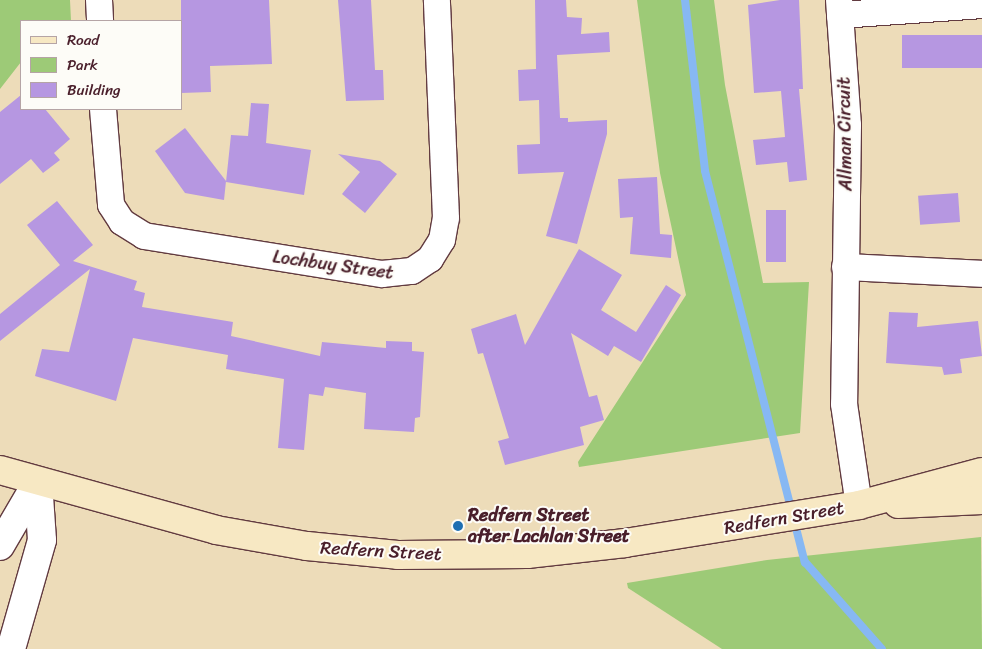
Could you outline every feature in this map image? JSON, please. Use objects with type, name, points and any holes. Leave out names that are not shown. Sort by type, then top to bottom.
[{"type":"main road","name":"Redfern Street","points":[[0,470],[216,530],[306,546],[398,555],[527,554],[763,521],[859,505],[982,472]]},
{"type":"main road","name":"Redfern Street","points":[[859,505],[982,500]]},
{"type":"street","points":[[99,0],[100,20]]},
{"type":"street","name":"Lochbuy Street","points":[[103,110],[111,206],[122,222],[144,236],[382,274],[412,271],[430,259],[442,240],[446,218],[437,0]]},
{"type":"street","points":[[840,7],[982,5]]},
{"type":"street","name":"Allman Circuit","points":[[840,7],[848,125],[844,404],[859,505]]},
{"type":"street","points":[[845,267],[982,274]]},
{"type":"street","points":[[0,546],[38,480]]},
{"type":"street","points":[[11,649],[42,540],[38,480]]},
{"type":"green space","points":[[0,0],[70,0],[71,20],[20,20],[20,63],[0,89]]},
{"type":"green space","points":[[637,0],[714,0],[725,85],[763,283],[809,282],[800,433],[579,467],[578,462],[686,295],[660,173]]},
{"type":"green space","points":[[981,537],[982,649],[722,649],[628,588],[627,583],[767,560]]},
{"type":"building","points":[[181,0],[269,0],[272,64],[210,66],[211,92],[182,93]]},
{"type":"building","points":[[338,0],[371,0],[375,70],[383,70],[384,100],[346,101]]},
{"type":"building","points":[[535,0],[566,0],[567,17],[582,18],[581,34],[609,32],[610,52],[557,55],[560,118],[568,118],[568,122],[607,120],[607,134],[577,244],[546,236],[564,172],[518,174],[517,145],[540,144],[539,100],[519,101],[518,70],[536,69]]},
{"type":"building","points":[[780,0],[799,0],[803,89],[799,89],[807,180],[789,182],[787,162],[756,165],[753,140],[785,137],[781,91],[754,93],[748,5]]},
{"type":"building","points":[[902,35],[982,35],[982,68],[902,68]]},
{"type":"building","points":[[20,96],[20,110],[46,110],[70,139],[54,153],[60,160],[43,173],[31,159],[0,184],[0,112]]},
{"type":"building","points":[[251,103],[269,104],[266,143],[311,150],[304,195],[226,182],[231,135],[248,136]]},
{"type":"building","points":[[185,128],[226,181],[224,200],[185,193],[155,151]]},
{"type":"building","points":[[338,154],[380,161],[397,174],[365,213],[342,194],[360,172]]},
{"type":"building","points":[[657,177],[660,234],[672,235],[671,258],[630,254],[633,217],[620,218],[618,179]]},
{"type":"building","points":[[958,193],[960,222],[920,225],[918,196]]},
{"type":"building","points":[[57,201],[93,245],[73,261],[137,281],[134,290],[145,293],[142,307],[233,322],[231,336],[320,356],[322,342],[386,348],[386,341],[412,342],[412,351],[424,352],[420,417],[415,418],[414,432],[364,429],[366,393],[325,387],[323,396],[309,394],[304,450],[278,448],[284,379],[226,369],[228,355],[133,338],[116,401],[35,376],[42,349],[69,352],[90,269],[0,341],[0,314],[60,265],[27,225]]},
{"type":"building","points":[[766,210],[786,210],[786,262],[766,262]]},
{"type":"building","points":[[579,249],[622,275],[601,310],[636,332],[666,285],[681,295],[641,362],[614,346],[608,356],[571,333],[589,397],[597,395],[604,420],[580,427],[584,445],[505,465],[498,441],[509,438],[483,353],[478,354],[471,329],[516,314],[525,345]]},
{"type":"building","points":[[889,312],[918,313],[917,327],[978,321],[982,356],[960,359],[962,373],[944,375],[942,367],[886,363]]},
{"type":"waterway","points":[[685,0],[705,171],[805,562],[882,649]]},
{"type":"place","name":"Redfern Street after Lachlan Street","points":[[458,526]]}]
